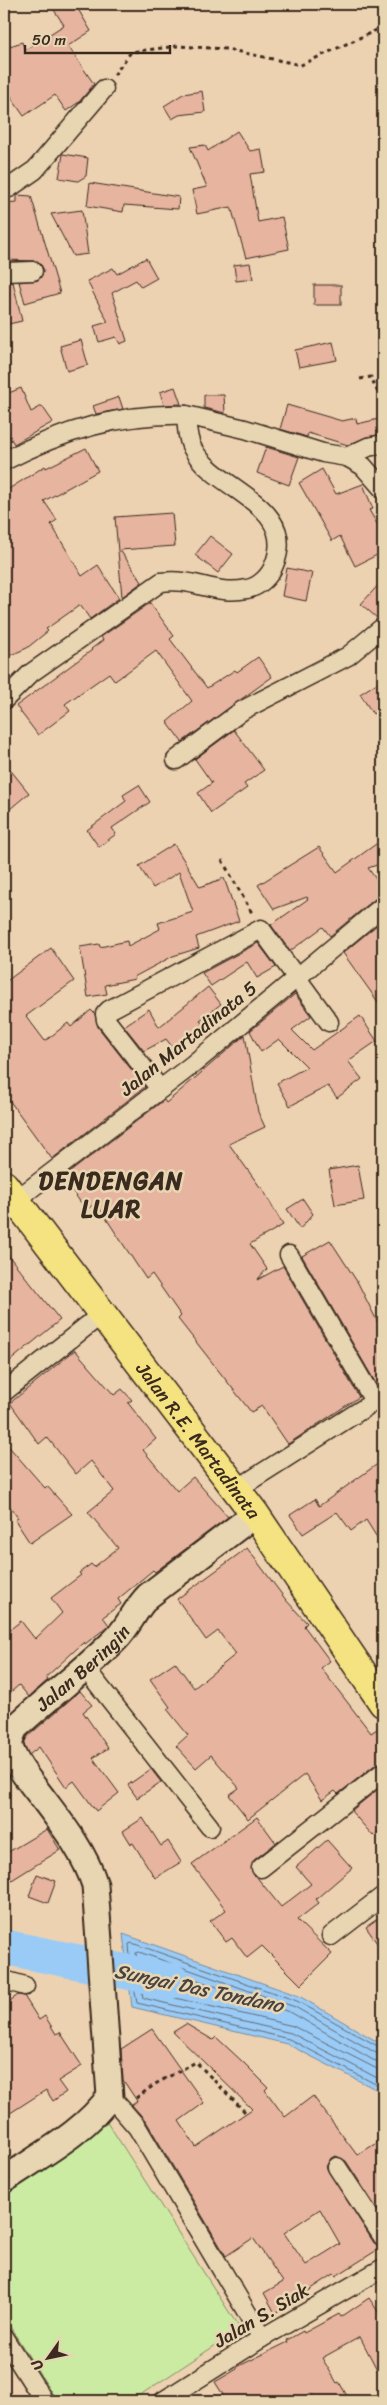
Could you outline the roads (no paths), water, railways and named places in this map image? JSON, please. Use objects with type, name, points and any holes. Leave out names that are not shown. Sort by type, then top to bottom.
[{"type":"highway","name":"Jalan R.E. Martadinata","points":[[10,1192],[256,1514],[383,1703]]},
{"type":"street","points":[[4,189],[9,188],[35,170],[104,89]]},
{"type":"street","points":[[4,272],[33,271]]},
{"type":"street","points":[[4,700],[31,673],[161,582],[176,580],[220,591],[233,591],[250,589],[263,581],[272,571],[279,554],[281,541],[277,528],[252,499],[221,478],[194,451],[187,432],[186,414]]},
{"type":"street","points":[[4,461],[71,430],[104,422],[186,414],[245,429],[324,453],[347,457],[363,466],[383,489]]},
{"type":"street","points":[[347,457],[383,444]]},
{"type":"street","points":[[176,760],[243,710],[348,656],[383,627]]},
{"type":"street","name":"Jalan Martadinata 5","points":[[10,1192],[160,1089],[383,906]]},
{"type":"street","points":[[160,1089],[106,1020],[105,1014],[109,1010],[261,929],[330,1022]]},
{"type":"street","points":[[237,1489],[379,1399],[289,1255]]},
{"type":"street","points":[[4,1392],[102,1313]]},
{"type":"street","name":"Jalan Beringin","points":[[116,2103],[106,2064],[96,1885],[84,1857],[67,1830],[7,1753],[10,1740],[15,1728],[86,1669],[122,1634],[141,1603],[148,1596],[256,1514]]},
{"type":"street","points":[[86,1669],[210,1827]]},
{"type":"street","points":[[261,1868],[383,1772]]},
{"type":"street","points":[[331,1936],[383,1896]]},
{"type":"street","points":[[4,1980],[25,1986]]},
{"type":"street","points":[[4,2180],[116,2103],[137,2127],[262,2338]]},
{"type":"street","points":[[337,2167],[383,2237]]},
{"type":"street","name":"Jalan S. Siak","points":[[163,2401],[262,2338],[383,2268]]},
{"type":"street","points":[[4,2339],[44,2401]]},
{"type":"water","points":[[123,1934],[299,1996],[383,2045],[383,2093],[287,2044],[132,2007]]},
{"type":"waterway","name":"Sungai Das Tondano","points":[[4,1947],[172,1981]]},
{"type":"district","name":"DENDENGAN LUAR","points":[[111,1195]]}]
